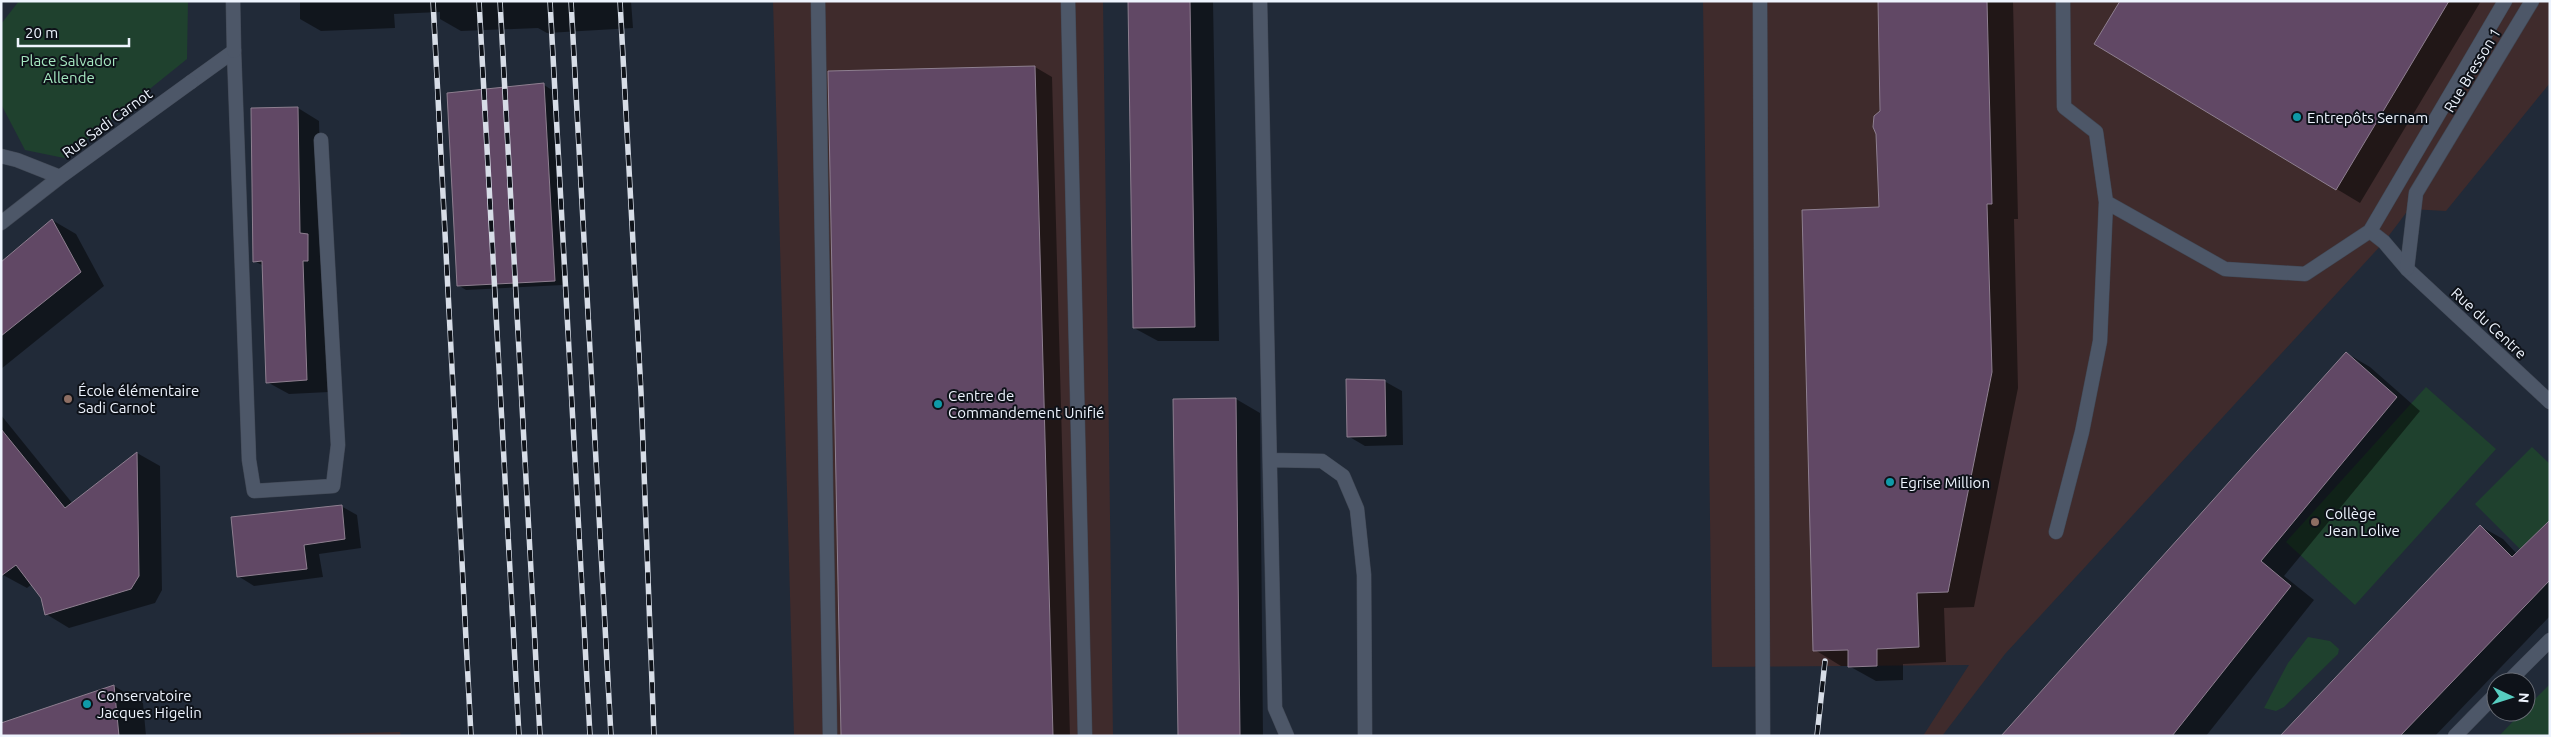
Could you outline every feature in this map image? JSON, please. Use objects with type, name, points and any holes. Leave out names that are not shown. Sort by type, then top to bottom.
[{"type":"street","points":[[233,1],[248,460],[254,491],[333,486],[338,445],[321,140]]},
{"type":"street","points":[[818,1],[830,736]]},
{"type":"street","points":[[1068,1],[1085,736]]},
{"type":"street","points":[[1260,1],[1275,708],[1287,736]]},
{"type":"street","points":[[1760,1],[1762,736]]},
{"type":"street","points":[[2056,532],[2082,432],[2100,341],[2106,202],[2096,132],[2064,108],[2062,1]]},
{"type":"street","points":[[2106,202],[2225,269],[2305,274],[2370,231],[2505,1]]},
{"type":"street","name":"Rue Bresson 1","points":[[2407,269],[2416,193],[2532,1]]},
{"type":"street","name":"Rue Sadi Carnot","points":[[1,224],[60,177],[234,52]]},
{"type":"street","points":[[1,156],[17,160],[60,177]]},
{"type":"street","name":"Rue du Centre","points":[[2370,231],[2384,242],[2407,269],[2550,402]]},
{"type":"street","points":[[1270,460],[1322,461],[1343,476],[1357,509],[1364,576],[1365,736]]},
{"type":"street","points":[[2518,672],[2550,640]]},
{"type":"street","points":[[2455,736],[2486,704]]},
{"type":"shaded area","points":[[773,1],[1103,1],[1113,736],[794,736]]},
{"type":"shaded area","points":[[1703,1],[2550,1],[2550,83],[2446,211],[2409,209],[2384,242],[2005,654],[1942,736],[1923,736],[1969,665],[1712,667]]},
{"type":"shaded area","points":[[400,732],[401,736],[242,736]]},
{"type":"green space","name":"Place Salvador Allende","points":[[19,1],[188,1],[187,59],[64,158],[25,150],[1,104],[1,24]]},
{"type":"green space","points":[[2426,387],[2496,449],[2355,605],[2286,542]]},
{"type":"green space","points":[[2532,447],[2550,464],[2550,520],[2520,549],[2475,504]]},
{"type":"green space","points":[[2308,637],[2330,641],[2339,649],[2338,654],[2284,707],[2276,711],[2264,708],[2288,663]]},
{"type":"green space","points":[[2550,684],[2550,736],[2499,736],[2512,722],[2536,722],[2536,698]]},
{"type":"building","points":[[1128,1],[1190,1],[1195,327],[1133,328]]},
{"type":"building","name":"Egrise Million","points":[[1878,1],[1987,1],[1992,204],[1987,204],[1992,372],[1948,592],[1917,593],[1919,647],[1877,649],[1877,666],[1848,667],[1848,650],[1813,651],[1802,210],[1879,207],[1876,134],[1873,127],[1874,116],[1880,111]]},
{"type":"building","name":"Entrepôts Sernam","points":[[2120,1],[2449,1],[2336,190],[2094,44]]},
{"type":"building","name":"Centre de Commandement Unifié","points":[[1035,66],[1053,736],[841,736],[828,71]]},
{"type":"building","points":[[544,83],[555,281],[457,286],[447,93]]},
{"type":"building","points":[[298,107],[300,233],[308,234],[308,261],[303,261],[307,380],[266,383],[262,261],[253,262],[251,108]]},
{"type":"building","points":[[52,219],[81,272],[1,336],[1,262]]},
{"type":"building","points":[[2346,352],[2397,397],[2261,561],[2291,586],[2172,736],[2001,736]]},
{"type":"building","points":[[1346,379],[1385,380],[1386,436],[1347,437]]},
{"type":"building","points":[[1236,398],[1240,736],[1178,736],[1173,399]]},
{"type":"building","points":[[1,429],[65,508],[137,452],[139,576],[131,589],[45,615],[41,598],[16,565],[1,576]]},
{"type":"building","points":[[342,505],[345,539],[304,545],[307,569],[237,577],[231,517]]},
{"type":"building","points":[[2550,520],[2550,580],[2400,736],[2280,736],[2480,525],[2512,557]]},
{"type":"building","name":"Conservatoire Jacques Higelin","points":[[114,685],[119,736],[1,736],[1,723]]},
{"type":"railway","points":[[433,1],[471,736]]},
{"type":"railway","points":[[479,1],[519,736]]},
{"type":"railway","points":[[500,1],[540,736]]},
{"type":"railway","points":[[550,1],[590,736]]},
{"type":"railway","points":[[571,1],[611,736]]},
{"type":"railway","points":[[620,1],[641,392],[654,736]]},
{"type":"railway","points":[[1817,736],[1825,661]]},
{"type":"place","name":"Entrepôts Sernam","points":[[2297,117]]},
{"type":"place","name":"École élémentaire Sadi Carnot","points":[[68,399]]},
{"type":"place","name":"Centre de Commandement Unifié","points":[[938,404]]},
{"type":"place","name":"Egrise Million","points":[[1890,482]]},
{"type":"place","name":"Collège Jean Lolive","points":[[2315,522]]},
{"type":"place","name":"Conservatoire Jacques Higelin","points":[[87,704]]}]
